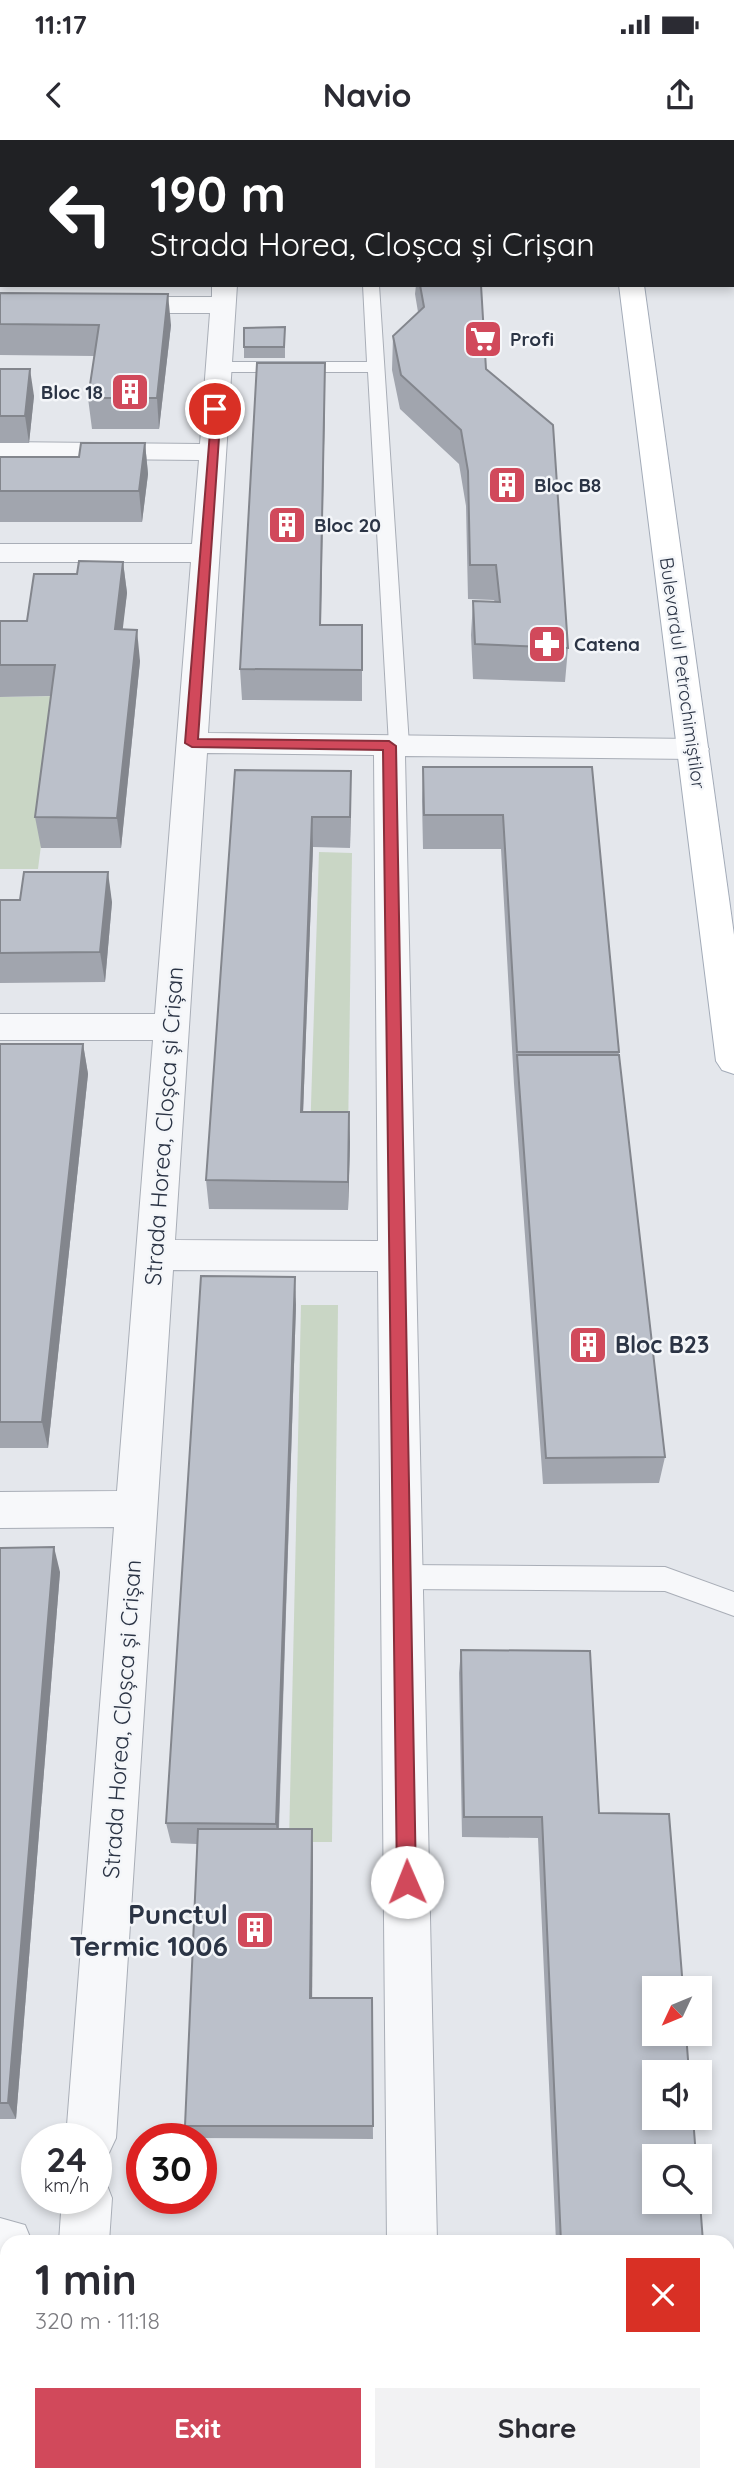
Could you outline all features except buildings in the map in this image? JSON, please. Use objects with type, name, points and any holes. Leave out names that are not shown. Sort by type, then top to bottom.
[{"type":"main road","name":"Bulevardul Petrochimiștilor","points":[[631,287],[734,1061]]},
{"type":"street","points":[[98,305],[224,295]]},
{"type":"street","name":"Strada Horea, Cloșca și Crișan","points":[[93,2123],[224,295]]},
{"type":"street","points":[[0,450],[212,452]]},
{"type":"street","points":[[0,553],[206,553]]},
{"type":"street","points":[[192,743],[693,749]]},
{"type":"street","points":[[394,745],[397,1256],[412,2235]]},
{"type":"street","points":[[0,1027],[172,1027]]},
{"type":"street","points":[[155,1255],[397,1256]]},
{"type":"street","points":[[0,1510],[136,1510]]},
{"type":"street","points":[[84,2235],[86,2214]]},
{"type":"lane","points":[[371,287],[394,745]]},
{"type":"lane","points":[[219,367],[376,367]]},
{"type":"lane","points":[[402,1577],[665,1579],[734,1604]]},
{"type":"green space","points":[[60,696],[38,869],[0,869],[0,697]]},
{"type":"green space","points":[[319,852],[352,853],[348,1137],[310,1137]]},
{"type":"green space","points":[[301,1305],[338,1305],[332,1842],[289,1842]]},
{"type":"place","name":"Profi","points":[[483,339]]},
{"type":"place","name":"Bloc 18","points":[[130,392]]},
{"type":"place","name":"Bloc B8","points":[[507,485]]},
{"type":"place","name":"Bloc 20","points":[[287,525]]},
{"type":"place","name":"Catena","points":[[547,644]]},
{"type":"place","name":"Bloc B23","points":[[588,1345]]},
{"type":"place","name":"Punctul Termic 1006","points":[[255,1930]]},
{"type":"route","points":[[215,409],[192,743],[389,746],[407,1882]]}]
